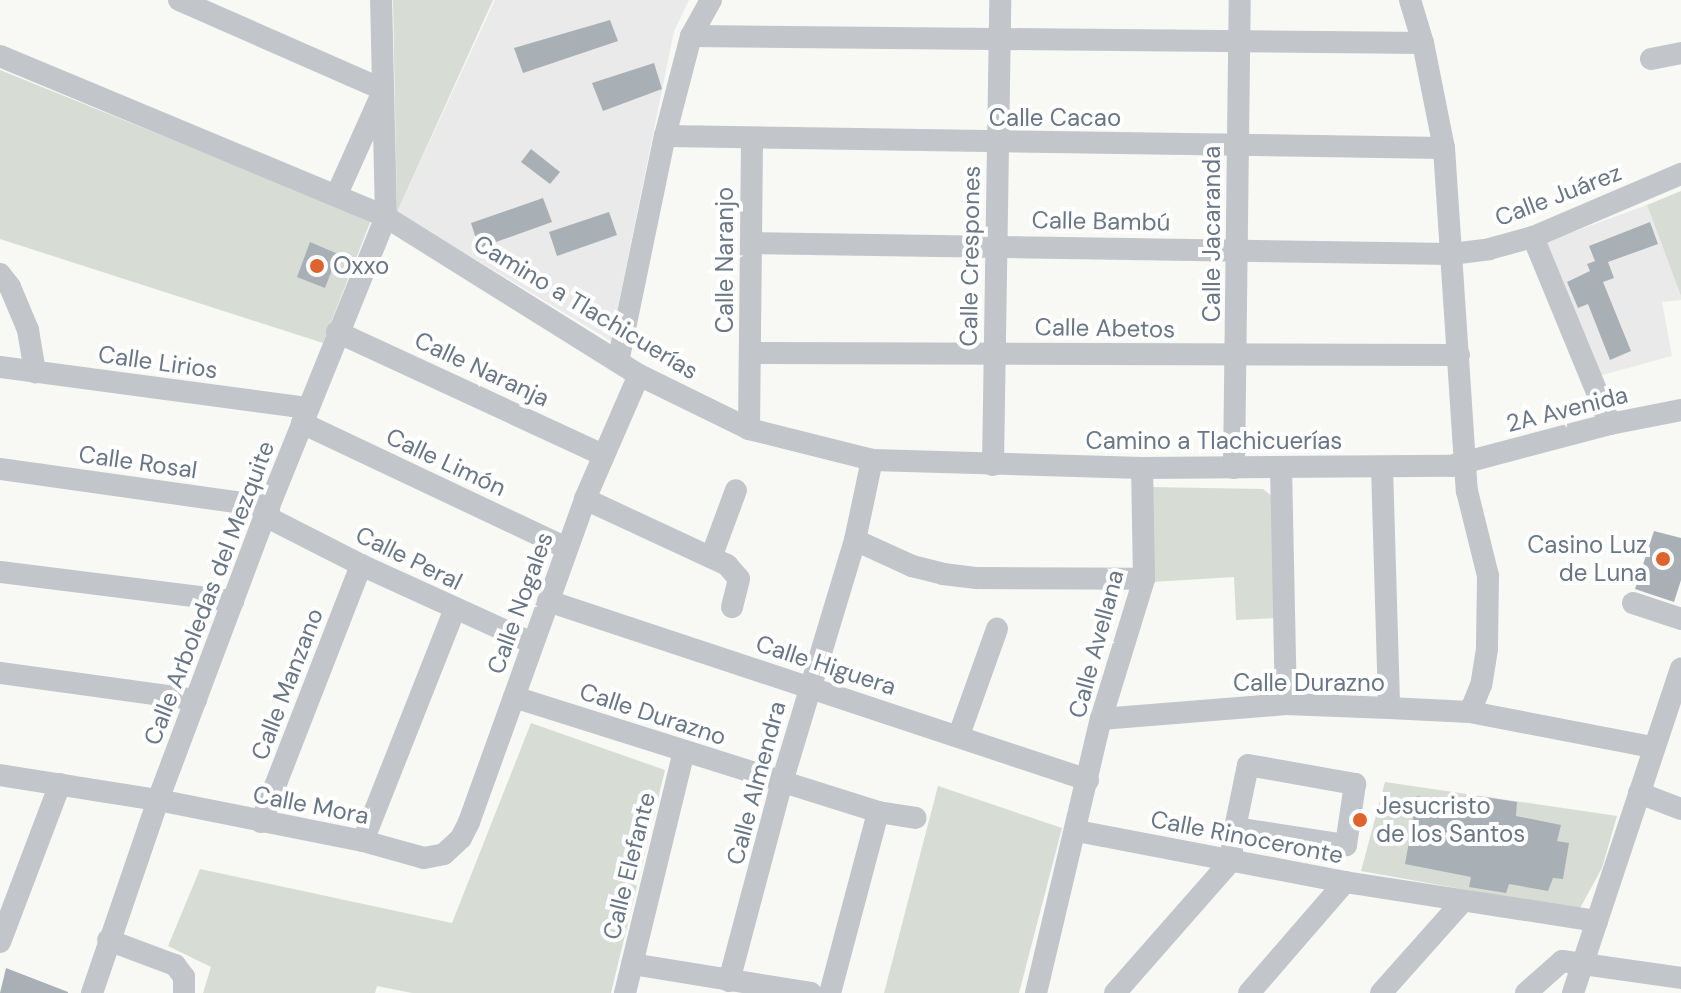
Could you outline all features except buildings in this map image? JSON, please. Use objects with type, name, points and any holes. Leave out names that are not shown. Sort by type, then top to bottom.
[{"type":"street","points":[[179,0],[382,91]]},
{"type":"street","points":[[381,0],[386,217]]},
{"type":"street","points":[[618,362],[665,136],[691,36],[711,0]]},
{"type":"street","name":"Calle Crespones","points":[[993,465],[1000,0]]},
{"type":"street","name":"Calle Jacaranda","points":[[1234,468],[1240,0]]},
{"type":"street","points":[[1410,0],[1423,43],[1444,148],[1467,491],[1488,576],[1489,612],[1481,685],[1470,712]]},
{"type":"street","points":[[691,36],[1423,43]]},
{"type":"street","points":[[1651,59],[1681,53]]},
{"type":"street","name":"Camino a Tlachicuerías","points":[[0,56],[386,217],[639,375],[749,429],[872,460],[1142,468],[1451,466],[1466,462]]},
{"type":"street","points":[[337,194],[382,91]]},
{"type":"street","name":"Calle Cacao","points":[[665,136],[998,144],[1444,148]]},
{"type":"street","name":"Calle Naranjo","points":[[749,429],[752,140]]},
{"type":"street","name":"Calle Juárez","points":[[1451,254],[1489,249],[1533,237],[1681,174]]},
{"type":"street","name":"Calle Arboledas del Mezquite","points":[[92,993],[158,800],[267,511],[386,217]]},
{"type":"street","points":[[1533,237],[1610,424]]},
{"type":"street","name":"Calle Bambú","points":[[751,243],[1451,254]]},
{"type":"street","points":[[0,274],[10,287],[28,330],[35,372]]},
{"type":"street","name":"Calle Naranja","points":[[337,332],[603,455]]},
{"type":"street","name":"Calle Abetos","points":[[751,353],[1459,355]]},
{"type":"street","name":"Calle Lirios","points":[[0,367],[305,415]]},
{"type":"street","name":"Calle Nogales","points":[[451,849],[469,822],[585,499],[639,375]]},
{"type":"street","name":"2A Avenida","points":[[1466,462],[1610,424],[1681,410]]},
{"type":"street","name":"Calle Limón","points":[[305,415],[567,548]]},
{"type":"street","name":"Calle Almendra","points":[[729,981],[782,782],[855,540],[872,460]]},
{"type":"street","points":[[1281,467],[1286,704]]},
{"type":"street","points":[[1382,467],[1389,708]]},
{"type":"street","name":"Calle Avellana","points":[[1036,993],[1077,831],[1101,719],[1144,579],[1142,468]]},
{"type":"street","name":"Calle Rosal","points":[[0,469],[267,511]]},
{"type":"street","points":[[712,555],[736,490]]},
{"type":"street","points":[[585,499],[712,555],[739,579],[732,607]]},
{"type":"street","name":"Calle Peral","points":[[267,511],[361,565],[532,643]]},
{"type":"street","points":[[855,540],[912,566],[943,574],[977,578],[1144,579]]},
{"type":"street","name":"Calle Manzano","points":[[261,822],[361,565]]},
{"type":"street","points":[[0,572],[233,601]]},
{"type":"street","name":"Calle Higuera","points":[[548,601],[1088,780]]},
{"type":"street","points":[[1633,603],[1681,619]]},
{"type":"street","points":[[363,841],[455,609]]},
{"type":"street","points":[[959,735],[997,629]]},
{"type":"street","points":[[1573,993],[1652,747],[1670,726],[1681,669]]},
{"type":"street","points":[[0,673],[196,700]]},
{"type":"street","name":"Calle Durazno","points":[[514,697],[878,812],[916,818]]},
{"type":"street","name":"Calle Durazno","points":[[1101,719],[1286,704],[1470,712],[1652,747]]},
{"type":"street","name":"Calle Elefante","points":[[625,993],[684,751]]},
{"type":"street","points":[[1115,993],[1231,861],[1235,828],[1248,765],[1355,784],[1346,845],[1235,828]]},
{"type":"street","name":"Calle Mora","points":[[0,775],[158,800],[363,841],[424,858],[434,858],[451,849]]},
{"type":"street","points":[[0,942],[60,784]]},
{"type":"street","points":[[1639,793],[1681,809]]},
{"type":"street","points":[[830,993],[878,812]]},
{"type":"street","name":"Calle Rinoceronte","points":[[1077,831],[1345,882],[1597,921]]},
{"type":"street","points":[[1249,993],[1345,882]]},
{"type":"street","points":[[1381,993],[1462,902]]},
{"type":"street","points":[[108,940],[175,965],[184,977],[184,993]]},
{"type":"street","points":[[1526,993],[1562,961],[1681,978]]},
{"type":"street","points":[[632,964],[811,993]]},
{"type":"shaded area","points":[[393,0],[493,0],[397,212]]},
{"type":"shaded area","points":[[495,0],[689,0],[674,31],[611,341],[397,212]]},
{"type":"shaded area","points":[[0,70],[371,220],[323,343],[0,239]]},
{"type":"shaded area","points":[[1681,191],[1681,296],[1647,205]]},
{"type":"shaded area","points":[[1647,205],[1681,296],[1681,300],[1662,302],[1672,356],[1595,377],[1543,243]]},
{"type":"shaded area","points":[[1151,487],[1263,489],[1273,497],[1276,618],[1236,620],[1234,577],[1152,582]]},
{"type":"shaded area","points":[[531,723],[665,770],[611,993],[412,993],[377,986],[375,993],[203,993],[211,967],[168,946],[200,869],[452,923]]},
{"type":"shaded area","points":[[1385,782],[1617,816],[1602,868],[1579,910],[1361,871]]},
{"type":"shaded area","points":[[938,786],[1062,828],[1019,993],[884,993]]},
{"type":"place","name":"Oxxo","points":[[317,266]]},
{"type":"place","name":"Casino Luz de Luna","points":[[1663,559]]},
{"type":"place","name":"Jesucristo de los Santos","points":[[1360,820]]}]
